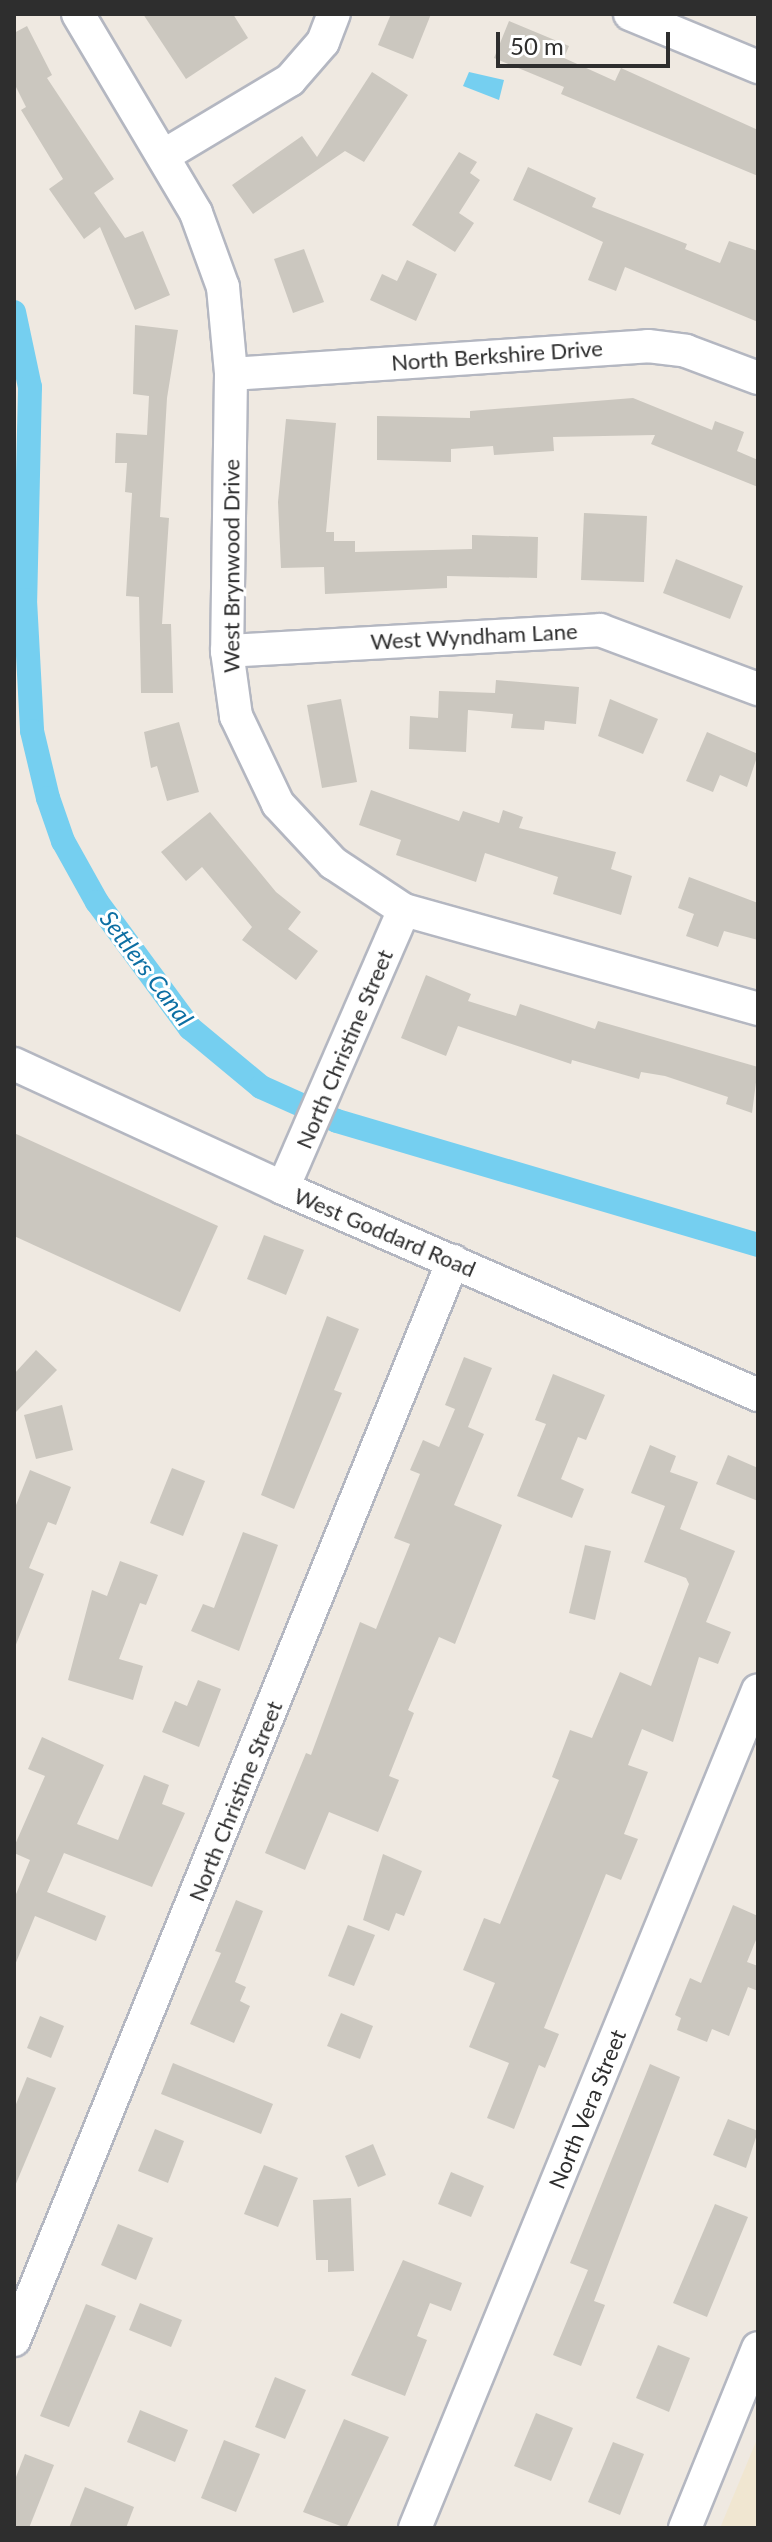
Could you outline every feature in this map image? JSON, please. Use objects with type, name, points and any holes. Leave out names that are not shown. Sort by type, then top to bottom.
[{"type":"street","name":"West Brynwood Drive","points":[[78,14],[196,213],[223,287],[231,374],[227,651],[236,716],[278,804],[333,863],[404,910],[758,1009]]},
{"type":"street","points":[[163,156],[290,80],[323,42],[334,14]]},
{"type":"street","points":[[632,14],[758,67]]},
{"type":"street","name":"North Berkshire Drive","points":[[231,374],[648,346],[686,351],[758,378]]},
{"type":"street","name":"West Wyndham Lane","points":[[227,651],[545,629],[600,630],[655,646],[758,689]]},
{"type":"street","name":"North Christine Street","points":[[283,1188],[404,910]]},
{"type":"street","name":"West Goddard Road","points":[[14,1064],[283,1188],[758,1395]]},
{"type":"street","name":"North Christine Street","points":[[14,2340],[453,1261]]},
{"type":"street","name":"North Vera Street","points":[[415,2528],[758,1690]]},
{"type":"street","points":[[685,2528],[758,2348]]},
{"type":"shaded area","points":[[758,2437],[758,2528],[720,2528]]},
{"type":"water","points":[[469,72],[504,80],[499,100],[463,86]]},
{"type":"building","points":[[143,14],[233,14],[248,38],[186,79]]},
{"type":"building","points":[[391,14],[431,14],[413,59],[378,45]]},
{"type":"building","points":[[509,21],[569,46],[564,58],[615,81],[621,68],[758,130],[758,176],[561,94],[564,87],[494,58]]},
{"type":"building","points":[[27,26],[52,75],[47,78],[114,179],[94,193],[125,238],[143,231],[170,295],[135,310],[100,227],[84,239],[49,189],[63,179],[21,110],[26,107],[14,83],[14,33]]},
{"type":"building","points":[[372,72],[408,95],[364,162],[345,151],[253,214],[232,185],[302,136],[317,157]]},
{"type":"building","points":[[459,152],[477,162],[470,173],[480,180],[459,213],[474,223],[455,252],[412,225]]},
{"type":"building","points":[[528,167],[596,198],[592,207],[687,244],[685,249],[720,263],[729,241],[758,251],[758,322],[625,267],[616,291],[588,280],[603,242],[513,200]]},
{"type":"building","points":[[304,249],[324,302],[293,313],[274,259]]},
{"type":"building","points":[[407,260],[437,274],[416,321],[370,300],[382,274],[397,281]]},
{"type":"building","points":[[135,325],[178,330],[167,398],[160,517],[169,518],[162,624],[171,624],[173,693],[141,693],[139,597],[126,596],[132,493],[125,492],[127,463],[115,463],[116,433],[147,435],[149,396],[133,394]]},
{"type":"building","points":[[633,398],[712,430],[715,421],[744,432],[737,451],[758,460],[758,487],[651,444],[655,435],[553,437],[554,451],[494,455],[493,446],[451,449],[451,462],[377,460],[377,416],[470,418],[470,411]]},
{"type":"building","points":[[286,419],[336,423],[326,532],[334,532],[334,541],[355,541],[355,552],[472,549],[472,535],[538,537],[537,578],[447,576],[447,588],[325,594],[324,567],[281,568],[278,502]]},
{"type":"building","points":[[584,513],[647,516],[644,582],[581,580]]},
{"type":"building","points":[[676,559],[743,586],[730,619],[663,593]]},
{"type":"building","points":[[496,680],[579,687],[576,724],[545,721],[544,730],[511,728],[513,714],[468,710],[466,752],[409,749],[410,716],[438,718],[439,691],[495,693]]},
{"type":"building","points":[[341,699],[357,782],[322,788],[307,705]]},
{"type":"building","points":[[610,699],[658,719],[643,754],[598,736]]},
{"type":"building","points":[[179,722],[199,792],[167,801],[157,766],[151,768],[144,732]]},
{"type":"building","points":[[707,732],[758,754],[747,787],[720,775],[713,792],[686,781]]},
{"type":"building","points":[[371,790],[459,821],[463,811],[499,823],[503,810],[523,817],[519,828],[616,852],[611,869],[632,876],[621,915],[553,894],[558,877],[485,853],[476,882],[396,855],[401,840],[359,825]]},
{"type":"building","points":[[210,812],[276,892],[301,912],[288,929],[318,951],[296,980],[242,940],[252,927],[202,867],[186,881],[161,852]]},
{"type":"building","points":[[689,877],[758,903],[758,940],[724,931],[718,947],[686,936],[694,914],[678,908]]},
{"type":"building","points":[[426,975],[471,994],[468,1001],[516,1016],[520,1004],[595,1029],[598,1021],[758,1067],[752,1113],[726,1104],[728,1097],[665,1076],[641,1072],[639,1079],[572,1060],[571,1064],[458,1026],[446,1056],[401,1038]]},
{"type":"building","points":[[14,1133],[218,1226],[180,1312],[14,1236]]},
{"type":"building","points":[[264,1235],[304,1250],[286,1295],[247,1279]]},
{"type":"building","points":[[327,1316],[359,1329],[334,1390],[342,1393],[294,1509],[261,1495]]},
{"type":"building","points":[[36,1350],[57,1370],[14,1414],[14,1374]]},
{"type":"building","points":[[464,1357],[492,1368],[468,1427],[484,1434],[454,1505],[502,1525],[455,1644],[439,1637],[408,1710],[414,1713],[389,1776],[399,1780],[378,1832],[329,1812],[305,1870],[265,1853],[306,1753],[311,1755],[360,1622],[376,1629],[410,1544],[394,1538],[420,1474],[410,1470],[423,1440],[439,1447],[455,1409],[445,1405]]},
{"type":"building","points":[[553,1374],[605,1395],[586,1440],[578,1437],[561,1479],[584,1489],[572,1518],[517,1496],[546,1424],[535,1420]]},
{"type":"building","points":[[62,1405],[73,1450],[36,1459],[24,1415]]},
{"type":"building","points":[[650,1445],[676,1456],[670,1472],[698,1482],[680,1529],[735,1551],[706,1622],[731,1632],[718,1664],[699,1657],[673,1742],[642,1729],[628,1765],[648,1772],[624,1834],[638,1839],[621,1880],[606,1874],[544,2028],[559,2034],[545,2068],[539,2065],[514,2129],[487,2118],[509,2063],[469,2047],[495,1983],[463,1970],[484,1918],[500,1924],[559,1780],[552,1777],[570,1730],[592,1738],[620,1672],[651,1686],[689,1584],[686,1578],[644,1562],[665,1506],[631,1493]]},
{"type":"building","points":[[728,1455],[758,1468],[758,1501],[716,1484]]},
{"type":"building","points":[[172,1468],[205,1481],[183,1536],[150,1523]]},
{"type":"building","points":[[30,1470],[71,1487],[56,1525],[48,1522],[29,1568],[44,1574],[15,1647],[14,1510]]},
{"type":"building","points":[[243,1532],[278,1545],[239,1651],[191,1631],[203,1604],[214,1608]]},
{"type":"building","points":[[585,1545],[611,1551],[595,1620],[569,1613]]},
{"type":"building","points":[[120,1561],[158,1575],[146,1605],[140,1603],[119,1659],[143,1666],[133,1700],[68,1680],[92,1590],[107,1596]]},
{"type":"building","points":[[198,1680],[221,1689],[199,1747],[162,1732],[175,1701],[187,1706]]},
{"type":"building","points":[[42,1737],[104,1765],[77,1824],[118,1840],[144,1775],[169,1785],[162,1804],[185,1813],[152,1887],[64,1853],[47,1892],[106,1916],[96,1941],[35,1916],[15,1965],[14,1899],[30,1860],[14,1853],[14,1847],[45,1776],[28,1769]]},
{"type":"building","points":[[383,1854],[422,1871],[404,1916],[396,1913],[389,1931],[363,1920]]},
{"type":"building","points":[[236,1900],[263,1911],[235,1982],[246,1987],[240,2001],[250,2006],[234,2043],[190,2024],[221,1953],[215,1951]]},
{"type":"building","points":[[733,1905],[758,1916],[758,1935],[747,1962],[758,1966],[758,1991],[748,1987],[729,2036],[712,2029],[707,2042],[677,2030],[681,2018],[675,2015],[690,1978],[701,1983]]},
{"type":"building","points":[[348,1925],[375,1935],[354,1986],[328,1976]]},
{"type":"building","points":[[341,2013],[373,2026],[360,2059],[327,2046]]},
{"type":"building","points":[[40,2016],[64,2026],[51,2058],[27,2048]]},
{"type":"building","points":[[173,2063],[273,2104],[261,2134],[161,2094]]},
{"type":"building","points":[[650,2064],[680,2077],[594,2301],[605,2305],[581,2366],[553,2355],[588,2270],[570,2263]]},
{"type":"building","points":[[27,2077],[56,2088],[15,2186],[14,2109]]},
{"type":"building","points":[[728,2119],[758,2131],[746,2168],[713,2155]]},
{"type":"building","points":[[155,2129],[184,2141],[168,2183],[138,2171]]},
{"type":"building","points":[[373,2144],[386,2175],[358,2187],[345,2156]]},
{"type":"building","points":[[264,2165],[298,2178],[278,2227],[244,2214]]},
{"type":"building","points":[[451,2172],[484,2186],[471,2217],[438,2204]]},
{"type":"building","points":[[351,2198],[354,2271],[328,2272],[328,2260],[316,2260],[313,2200]]},
{"type":"building","points":[[715,2204],[748,2217],[707,2317],[673,2303]]},
{"type":"building","points":[[118,2224],[153,2238],[136,2280],[101,2265]]},
{"type":"building","points":[[403,2260],[462,2283],[451,2311],[430,2303],[417,2336],[427,2340],[405,2396],[351,2375]]},
{"type":"building","points":[[140,2303],[182,2320],[171,2347],[129,2330]]},
{"type":"building","points":[[86,2304],[116,2316],[69,2427],[40,2416]]},
{"type":"building","points":[[658,2345],[690,2358],[669,2412],[636,2398]]},
{"type":"building","points":[[275,2377],[306,2390],[285,2439],[255,2427]]},
{"type":"building","points":[[140,2410],[188,2430],[175,2462],[127,2442]]},
{"type":"building","points":[[536,2413],[573,2428],[551,2481],[514,2466]]},
{"type":"building","points":[[344,2419],[389,2437],[346,2528],[303,2512]]},
{"type":"building","points":[[224,2440],[260,2454],[236,2512],[201,2498]]},
{"type":"building","points":[[613,2442],[644,2454],[620,2515],[588,2502]]},
{"type":"building","points":[[25,2454],[54,2465],[29,2528],[14,2528],[14,2482]]},
{"type":"building","points":[[85,2487],[134,2507],[126,2528],[69,2528]]},
{"type":"waterway","name":"Settlers Canal","points":[[14,312],[30,387],[25,600],[32,731],[48,798],[63,841],[97,902],[190,1028],[261,1087],[337,1121],[758,1245]]}]
